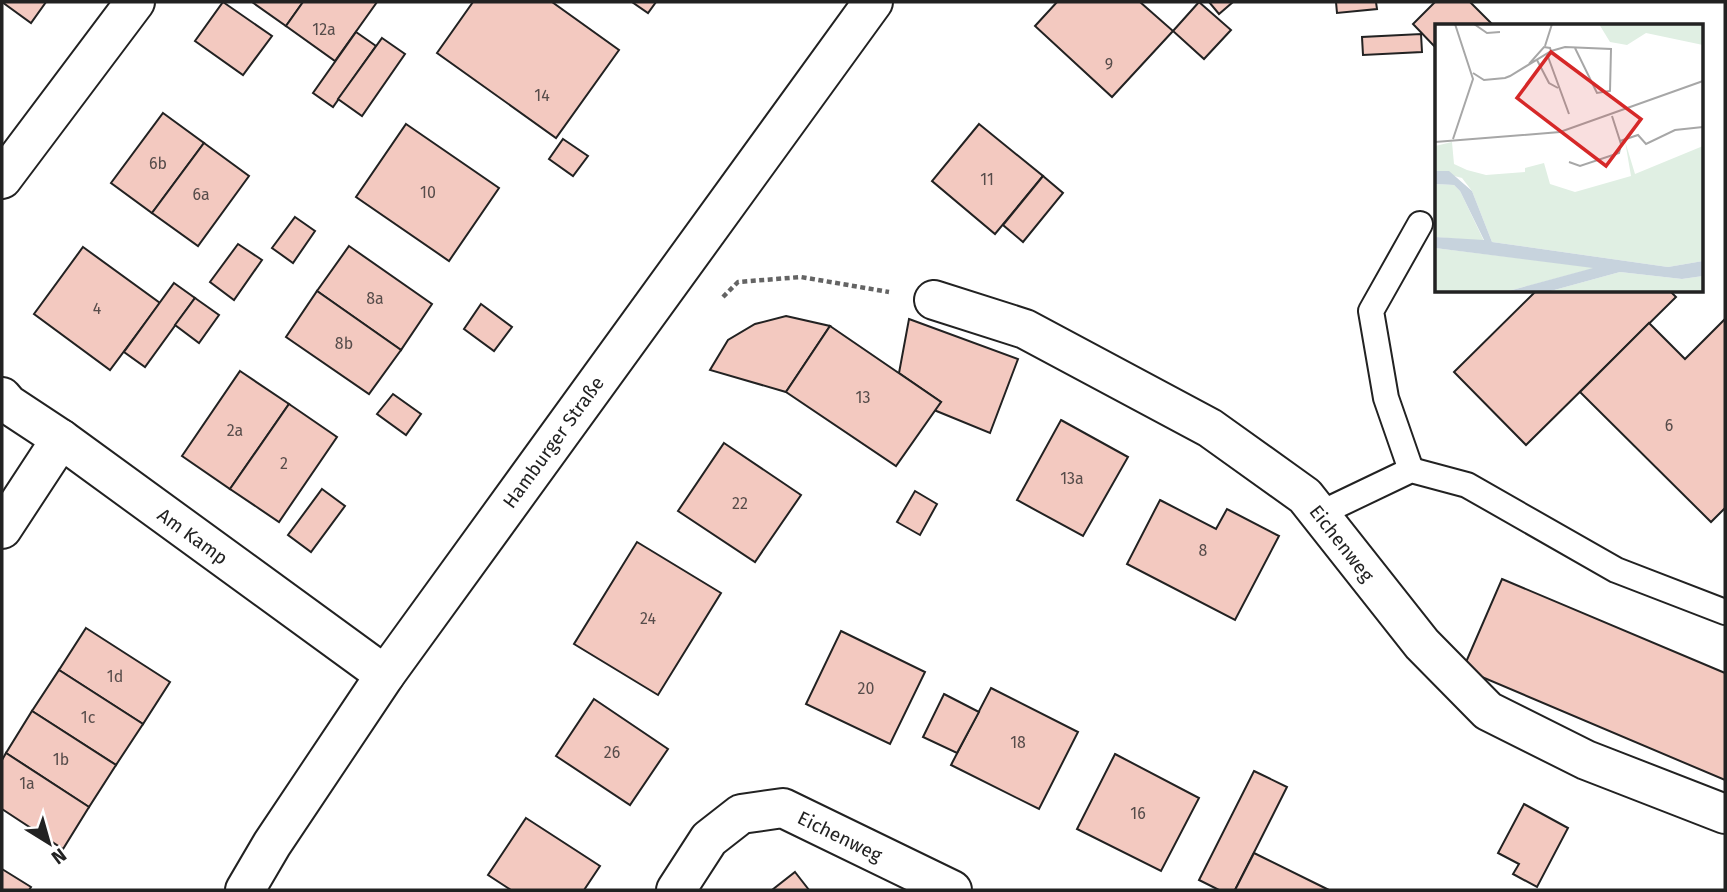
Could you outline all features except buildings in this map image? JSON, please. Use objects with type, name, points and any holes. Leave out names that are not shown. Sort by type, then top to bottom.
[{"type":"street","points":[[2,180],[135,2]]},
{"type":"street","name":"Hamburger Straße","points":[[245,890],[272,844],[385,675],[873,2]]},
{"type":"street","name":"Eichenweg","points":[[934,300],[1025,329],[1210,428],[1305,496],[1422,644],[1488,711],[1586,760],[1725,814]]},
{"type":"street","name":"Am Kamp","points":[[2,397],[8,404],[61,439],[385,675]]},
{"type":"street","points":[[2,529],[61,439]]},
{"type":"street","name":"Eichenweg","points":[[676,890],[709,839],[741,814],[783,808],[952,890]]},
{"type":"lane","points":[[1411,470],[1386,398],[1371,311],[1420,224]]},
{"type":"lane","points":[[1319,514],[1411,470],[1467,485],[1616,570],[1724,608]]},
{"type":"path","points":[[721,299],[738,282],[801,277],[934,300]]}]
